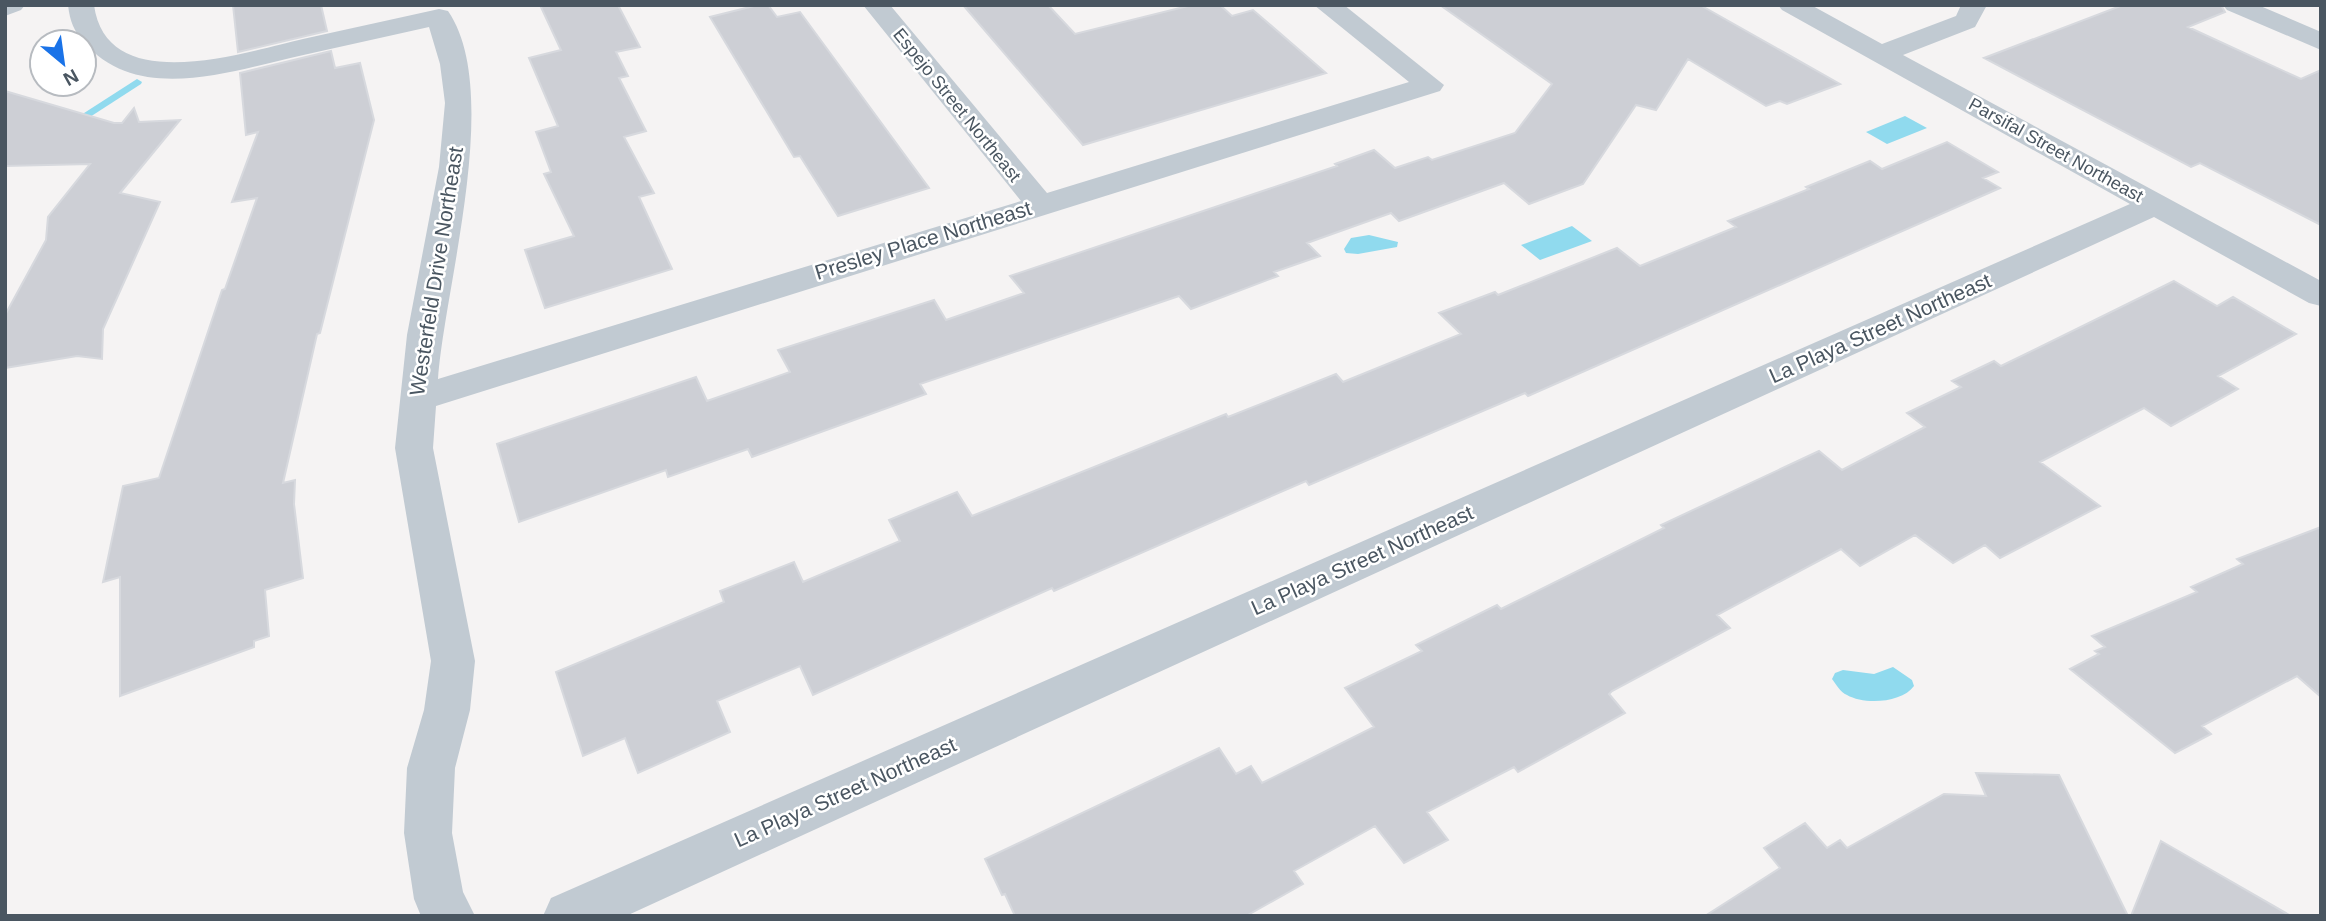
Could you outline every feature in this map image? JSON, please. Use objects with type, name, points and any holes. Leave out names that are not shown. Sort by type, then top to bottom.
[{"type":"street","points":[[5,8],[12,5]]},
{"type":"street","name":"Westerfeld Drive Northeast","points":[[81,5],[85,29],[95,44],[135,67],[171,71],[224,65],[439,17],[454,64],[459,103],[454,167],[424,335],[416,399],[414,448],[453,661],[447,710],[431,768],[428,833],[439,899],[449,916]]},
{"type":"street","name":"Espejo Street Northeast","points":[[876,5],[1039,204]]},
{"type":"street","name":"Presley Place Northeast","points":[[416,399],[1430,85],[1328,5]]},
{"type":"street","name":"Parsifal Street Northeast","points":[[1791,5],[2321,295]]},
{"type":"street","points":[[1881,54],[1966,21],[1974,5]]},
{"type":"street","points":[[2236,5],[2321,42]]},
{"type":"street","name":"La Playa Street Northeast","points":[[569,916],[2156,204]]},
{"type":"water","points":[[1905,116],[1927,128],[1887,144],[1866,132]]},
{"type":"water","points":[[1572,226],[1592,241],[1540,260],[1521,245]]},
{"type":"water","points":[[1369,235],[1398,242],[1397,247],[1358,254],[1346,253],[1344,249],[1351,238]]},
{"type":"water","points":[[1893,667],[1912,680],[1914,686],[1901,696],[1882,701],[1863,700],[1847,695],[1832,679],[1835,673],[1843,670],[1874,674]]},
{"type":"building","points":[[233,5],[321,5],[327,31],[238,52]]},
{"type":"building","points":[[540,5],[618,5],[640,47],[616,52],[628,76],[619,78],[646,131],[624,137],[654,193],[639,197],[672,269],[545,308],[525,250],[574,236],[544,174],[551,172],[536,132],[558,126],[529,58],[561,50]]},
{"type":"building","points":[[768,5],[777,17],[800,12],[929,188],[838,216],[800,156],[794,157],[710,17]]},
{"type":"building","points":[[963,5],[1048,5],[1075,34],[1192,5],[1220,5],[1232,16],[1253,10],[1326,73],[1083,145]]},
{"type":"building","points":[[1440,5],[1700,5],[1840,84],[1787,104],[1780,101],[1766,106],[1688,59],[1656,110],[1636,105],[1583,184],[1529,204],[1504,183],[1399,221],[1391,213],[1307,243],[1320,256],[1274,272],[1278,276],[1191,309],[1179,296],[920,384],[926,394],[752,457],[748,449],[668,477],[666,470],[519,522],[497,444],[696,377],[707,401],[790,372],[778,350],[934,300],[946,320],[1024,293],[1010,276],[1337,166],[1335,164],[1374,150],[1395,168],[1428,157],[1432,160],[1515,133],[1552,84]]},
{"type":"building","points":[[2123,5],[2221,5],[2225,12],[2188,27],[2301,79],[2321,70],[2321,225],[2200,163],[2191,167],[1984,58]]},
{"type":"building","points":[[331,51],[335,68],[360,63],[374,120],[320,333],[317,334],[283,483],[295,480],[294,504],[303,578],[265,590],[269,636],[254,641],[254,647],[120,696],[120,577],[103,582],[123,486],[159,478],[222,290],[225,289],[257,198],[232,202],[258,132],[246,135],[240,73]]},
{"type":"building","points":[[5,91],[114,123],[122,123],[134,108],[139,122],[180,120],[120,193],[160,202],[103,329],[102,359],[77,356],[5,368],[5,315],[46,240],[48,217],[90,164],[5,166]]},
{"type":"building","points":[[1947,142],[1998,172],[1983,178],[2000,188],[1528,396],[1525,393],[1309,485],[1306,481],[1054,591],[1052,588],[813,695],[800,666],[717,701],[730,732],[638,773],[625,738],[583,756],[556,672],[724,602],[720,591],[794,562],[803,582],[900,541],[889,520],[957,492],[972,516],[1226,414],[1228,417],[1336,374],[1343,382],[1461,334],[1439,313],[1495,292],[1498,295],[1617,248],[1640,266],[1736,227],[1728,221],[1870,161],[1882,169]]},
{"type":"building","points":[[2174,281],[2217,306],[2233,297],[2296,334],[2218,376],[2238,389],[2171,426],[2144,408],[2040,462],[2100,506],[2000,558],[1985,545],[1953,563],[1915,535],[1860,566],[1841,549],[1717,615],[1730,628],[1612,691],[1609,694],[1625,713],[1518,772],[1514,767],[1427,812],[1448,840],[1404,863],[1375,826],[1294,871],[1303,884],[1246,916],[1015,916],[1005,894],[1002,895],[985,859],[1219,748],[1236,774],[1251,766],[1262,783],[1374,727],[1345,688],[1422,651],[1416,645],[1497,605],[1501,609],[1664,528],[1661,525],[1819,451],[1842,470],[1925,427],[1907,413],[1961,387],[1952,381],[1994,361],[2001,366]]},
{"type":"building","points":[[2321,527],[2321,697],[2297,676],[2202,726],[2211,734],[2175,753],[2070,669],[2099,654],[2095,651],[2105,647],[2092,636],[2197,592],[2191,587],[2243,564],[2237,559]]},
{"type":"building","points":[[1976,773],[2059,775],[2128,916],[1705,916],[1780,868],[1764,848],[1805,823],[1827,848],[1840,840],[1847,848],[1944,794],[1986,796]]},
{"type":"building","points":[[2161,841],[2291,916],[2131,916]]},
{"type":"waterway","points":[[72,124],[137,82]]}]
